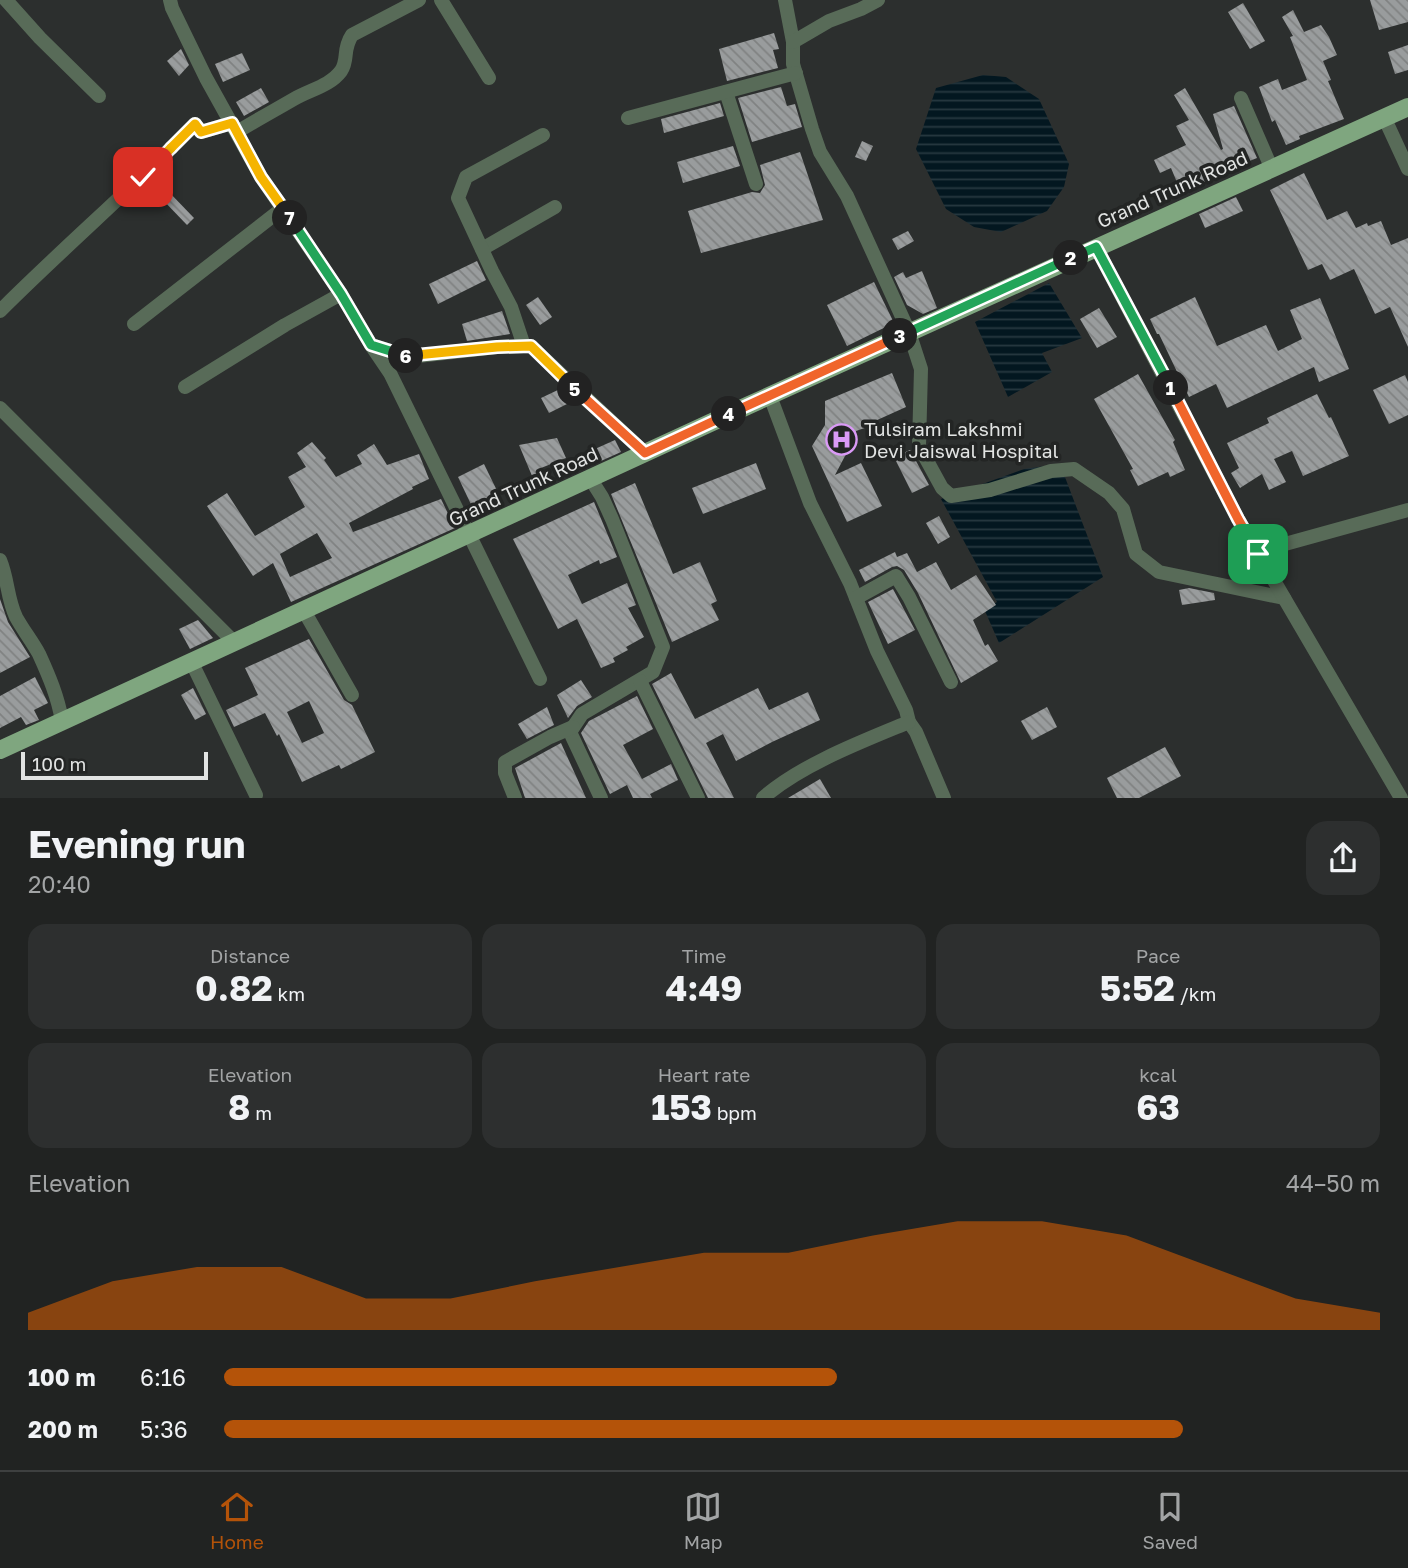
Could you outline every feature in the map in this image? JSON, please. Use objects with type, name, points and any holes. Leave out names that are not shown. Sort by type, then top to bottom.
[{"type":"main road","name":"Grand Trunk Road","points":[[0,750],[909,332],[1408,107]]},
{"type":"street","points":[[6,0],[99,96]]},
{"type":"street","points":[[170,0],[206,78],[261,177],[341,294],[390,373],[540,678]]},
{"type":"street","points":[[0,311],[143,177],[195,124],[201,132],[234,128],[329,82],[339,74],[345,64],[346,44],[352,35],[419,0]]},
{"type":"street","points":[[441,0],[489,78]]},
{"type":"street","points":[[785,0],[796,73],[821,152],[847,196],[909,332],[922,369],[919,446],[942,488],[951,496],[990,490],[1051,471],[1074,468],[1109,494],[1123,509],[1136,554],[1159,572],[1284,598]]},
{"type":"street","points":[[793,42],[829,21],[878,0]]},
{"type":"street","points":[[628,118],[796,73]]},
{"type":"street","points":[[726,92],[756,184]]},
{"type":"street","points":[[1241,98],[1271,167]]},
{"type":"street","points":[[1384,117],[1408,169]]},
{"type":"street","points":[[524,346],[511,307],[458,198],[466,177],[542,135]]},
{"type":"street","points":[[482,249],[555,207]]},
{"type":"street","points":[[134,324],[283,208]]},
{"type":"street","points":[[1096,247],[1238,519],[1401,798]]},
{"type":"street","points":[[185,387],[341,294]]},
{"type":"street","points":[[371,345],[409,357],[531,346],[645,453]]},
{"type":"street","points":[[770,396],[810,503],[856,598],[944,798]]},
{"type":"street","points":[[0,408],[233,641]]},
{"type":"street","points":[[590,478],[612,519],[663,647],[653,672],[582,714],[570,732],[601,798]]},
{"type":"street","points":[[1258,554],[1408,510]]},
{"type":"street","points":[[0,560],[8,578],[4,601],[38,653],[58,697],[62,721]]},
{"type":"street","points":[[856,598],[896,576],[951,682]]},
{"type":"street","points":[[303,609],[352,695]]},
{"type":"street","points":[[191,661],[256,795]]},
{"type":"street","points":[[640,681],[698,798]]},
{"type":"street","points":[[763,798],[776,786],[808,769],[909,722]]},
{"type":"street","points":[[515,798],[505,774],[505,762],[573,727]]},
{"type":"water","points":[[983,75],[1006,77],[1039,99],[1069,164],[1064,187],[1047,211],[1001,232],[974,227],[946,209],[916,149],[936,88]]},
{"type":"water","points":[[1049,283],[1082,338],[1042,353],[1052,372],[1008,397],[975,322]]},
{"type":"water","points":[[1060,464],[1103,577],[999,643],[985,611],[997,602],[941,499],[1024,469]]},
{"type":"building","points":[[1370,0],[1408,0],[1408,22],[1379,30]]},
{"type":"building","points":[[1243,3],[1265,41],[1250,49],[1228,12]]},
{"type":"building","points":[[1293,10],[1304,32],[1321,25],[1329,37],[1337,55],[1323,61],[1331,80],[1328,81],[1344,119],[1299,136],[1300,139],[1286,145],[1275,120],[1272,122],[1259,87],[1278,79],[1282,90],[1307,80],[1290,37],[1293,36],[1282,17]]},
{"type":"building","points":[[774,33],[779,49],[773,50],[778,68],[727,81],[719,49]]},
{"type":"building","points":[[1408,45],[1408,70],[1395,74],[1388,52]]},
{"type":"building","points":[[181,49],[189,65],[179,76],[167,61]]},
{"type":"building","points":[[242,53],[250,70],[223,82],[215,64]]},
{"type":"building","points":[[781,87],[787,106],[795,104],[802,127],[752,142],[738,98]]},
{"type":"building","points":[[261,88],[269,102],[244,116],[236,102]]},
{"type":"building","points":[[1185,88],[1221,150],[1223,149],[1213,114],[1234,106],[1257,158],[1181,192],[1171,168],[1160,173],[1154,160],[1186,145],[1176,126],[1189,120],[1174,95]]},
{"type":"building","points":[[720,103],[724,116],[664,133],[661,119]]},
{"type":"building","points":[[862,141],[873,146],[866,161],[855,157]]},
{"type":"building","points":[[733,146],[740,166],[683,183],[677,162]]},
{"type":"building","points":[[800,152],[823,220],[701,253],[688,211],[752,192],[760,193],[765,185],[760,165]]},
{"type":"building","points":[[1304,173],[1327,220],[1347,211],[1356,228],[1381,221],[1391,245],[1408,238],[1408,347],[1390,307],[1375,314],[1354,269],[1330,280],[1322,264],[1308,270],[1270,190]]},
{"type":"building","points":[[168,191],[194,218],[187,225],[161,198]]},
{"type":"building","points":[[1236,197],[1243,211],[1205,228],[1199,214]]},
{"type":"building","points":[[908,231],[914,241],[898,250],[892,239]]},
{"type":"building","points":[[477,261],[486,280],[438,304],[429,284]]},
{"type":"building","points":[[922,271],[937,308],[923,314],[907,305],[894,277],[903,272],[906,278]]},
{"type":"building","points":[[874,282],[894,323],[847,346],[827,305]]},
{"type":"building","points":[[538,297],[552,317],[540,325],[526,305]]},
{"type":"building","points":[[1195,297],[1217,346],[1266,325],[1278,351],[1302,339],[1290,310],[1320,298],[1349,369],[1319,382],[1314,367],[1227,408],[1216,384],[1189,397],[1150,319]]},
{"type":"building","points":[[1099,308],[1117,337],[1097,348],[1080,319]]},
{"type":"building","points":[[502,311],[510,334],[467,341],[462,324]]},
{"type":"building","points":[[892,373],[906,407],[875,421],[876,424],[856,431],[835,475],[861,463],[882,506],[847,522],[812,446],[825,425],[825,401]]},
{"type":"building","points":[[1138,374],[1175,440],[1173,442],[1185,470],[1170,477],[1168,472],[1138,486],[1130,470],[1133,469],[1094,399]]},
{"type":"building","points":[[1405,375],[1408,382],[1408,415],[1389,424],[1373,390]]},
{"type":"building","points":[[560,389],[567,404],[549,413],[541,398]]},
{"type":"building","points":[[1317,394],[1349,456],[1303,476],[1292,451],[1274,459],[1286,482],[1269,490],[1262,474],[1240,488],[1231,473],[1239,468],[1227,443],[1269,423],[1267,418]]},
{"type":"building","points":[[557,438],[566,458],[541,468],[548,485],[538,490],[519,445]]},
{"type":"building","points":[[615,440],[621,452],[592,465],[586,453]]},
{"type":"building","points":[[312,442],[326,458],[324,460],[336,477],[362,464],[357,455],[374,444],[387,465],[419,454],[429,479],[349,523],[353,532],[441,499],[455,528],[291,602],[273,563],[253,576],[207,506],[227,493],[255,536],[305,507],[288,477],[306,467],[297,453]],"holes":[[[317,533],[332,558],[290,577],[280,554]]]},
{"type":"building","points":[[910,450],[929,485],[912,493],[894,457]]},
{"type":"building","points":[[756,463],[766,489],[703,514],[692,488]]},
{"type":"building","points":[[484,464],[504,505],[477,517],[458,477]]},
{"type":"building","points":[[635,483],[673,574],[700,562],[717,601],[711,604],[719,620],[672,642],[611,494]]},
{"type":"building","points":[[594,502],[617,557],[600,564],[599,560],[568,575],[582,604],[627,583],[636,605],[628,608],[644,637],[613,658],[615,662],[601,668],[577,619],[558,629],[513,539]]},
{"type":"building","points":[[939,516],[950,537],[938,544],[926,523]]},
{"type":"building","points":[[895,552],[897,557],[907,553],[917,572],[936,562],[951,590],[976,575],[996,605],[973,620],[985,646],[988,644],[998,661],[961,683],[918,593],[904,570],[897,566],[892,567],[865,582],[859,570]]},
{"type":"building","points":[[1189,588],[1214,593],[1215,600],[1182,605],[1179,590]]},
{"type":"building","points":[[893,589],[915,630],[888,644],[868,602]]},
{"type":"building","points":[[0,599],[8,622],[30,657],[0,673]]},
{"type":"building","points":[[198,620],[213,638],[190,649],[179,629]]},
{"type":"building","points":[[309,639],[344,700],[352,705],[375,752],[341,769],[339,765],[302,782],[279,734],[277,736],[265,713],[234,727],[226,710],[258,695],[245,668]],"holes":[[[309,701],[324,733],[302,743],[287,712]]]},
{"type":"building","points":[[671,673],[695,719],[758,688],[769,710],[808,692],[820,720],[736,761],[723,734],[706,743],[734,798],[708,798],[652,684]]},
{"type":"building","points":[[35,677],[48,703],[34,710],[39,720],[26,725],[21,717],[0,728],[0,696]]},
{"type":"building","points":[[581,680],[592,697],[577,706],[568,718],[557,695]]},
{"type":"building","points":[[193,688],[206,714],[195,720],[181,695]]},
{"type":"building","points":[[637,696],[653,729],[623,745],[642,779],[671,764],[678,780],[650,794],[652,798],[633,798],[627,785],[610,794],[581,733],[589,721]]},
{"type":"building","points":[[547,707],[554,725],[527,739],[518,724]]},
{"type":"building","points":[[1047,707],[1057,727],[1032,740],[1021,721]]},
{"type":"building","points":[[561,743],[586,798],[525,798],[515,768]]},
{"type":"building","points":[[1165,747],[1181,776],[1139,798],[1117,798],[1107,778]]},
{"type":"building","points":[[820,779],[831,798],[788,798]]},
{"type":"place","name":"Tulsiram Lakshmi Devi Jaiswal Hospital","points":[[841,439]]},
{"type":"route","points":[[143,177],[195,124],[201,132],[232,123],[261,177],[310,246],[371,345],[409,357],[531,346],[645,453],[1096,247],[1258,554]]}]
